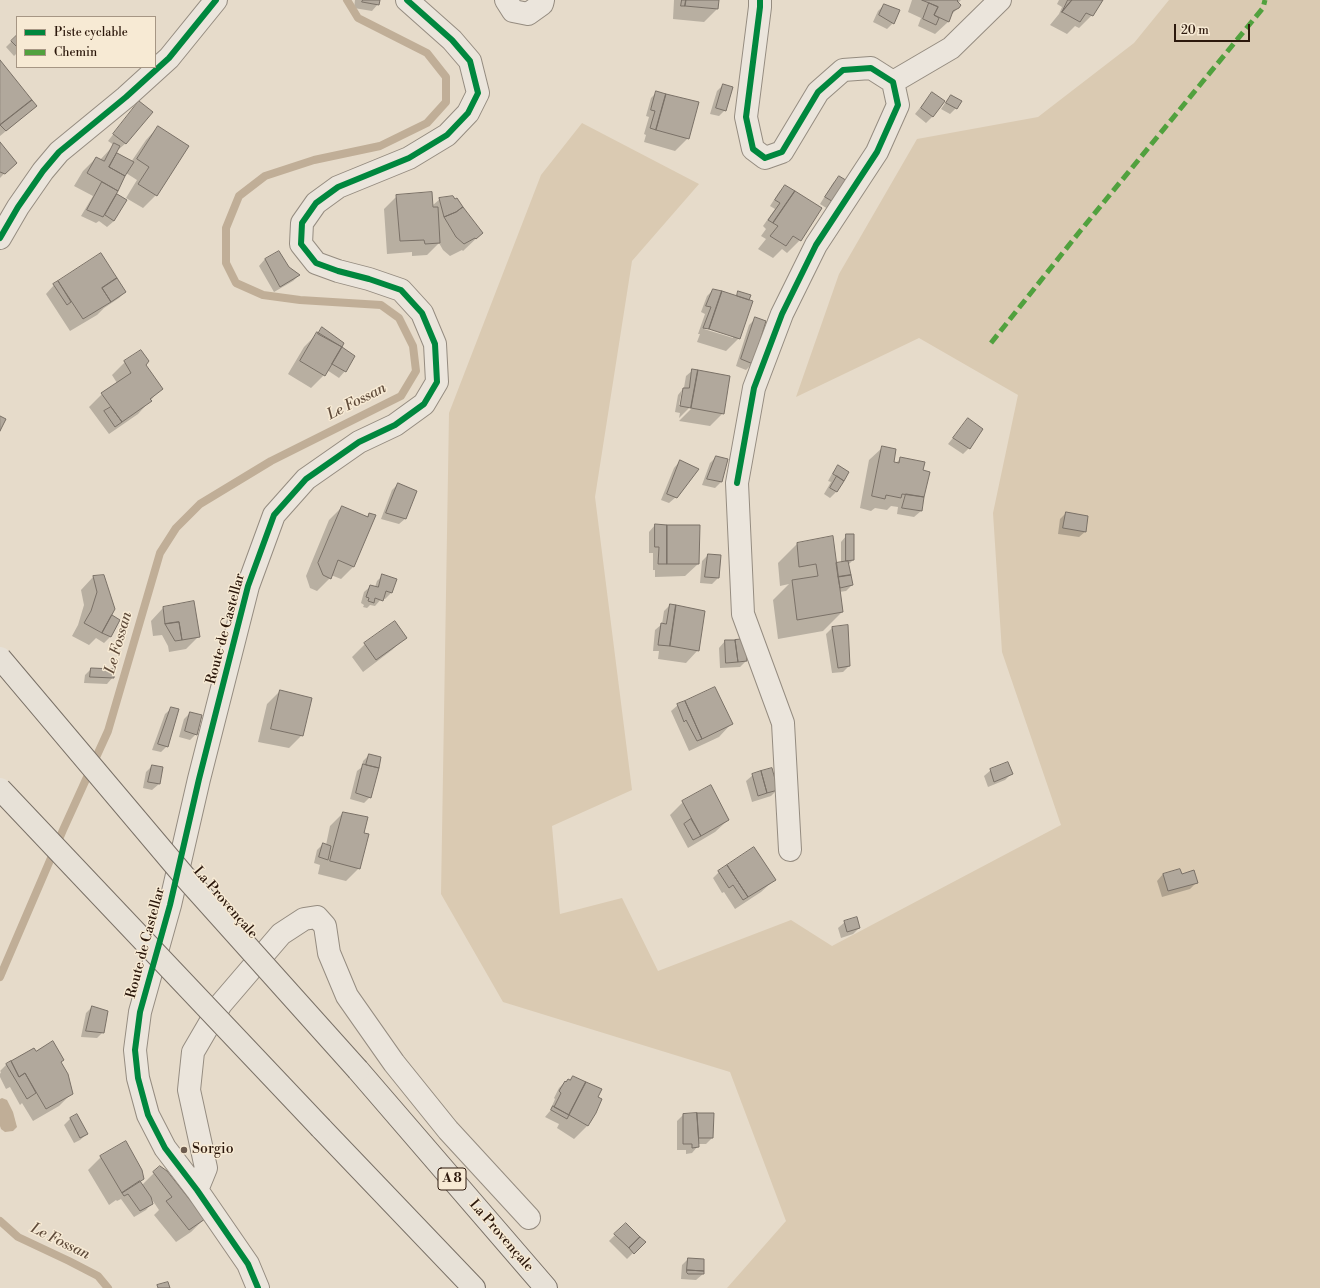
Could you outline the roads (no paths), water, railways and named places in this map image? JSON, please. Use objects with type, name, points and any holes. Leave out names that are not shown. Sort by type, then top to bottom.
[{"type":"highway","name":"La Provençale","points":[[0,658],[185,877],[358,1070],[546,1288]]},
{"type":"highway","points":[[0,789],[474,1288]]},
{"type":"street","points":[[0,238],[42,171],[60,152],[126,97],[169,58],[216,0]]},
{"type":"street","name":"Route de Castellar","points":[[258,1288],[248,1264],[197,1190],[165,1148],[148,1115],[138,1078],[135,1050],[140,1012],[170,905],[199,779],[248,586],[274,515],[306,479],[359,442],[395,425],[424,404],[437,382],[435,344],[422,314],[401,290],[316,263],[301,244],[302,224],[316,203],[338,187],[409,158],[447,135],[468,113],[478,93],[470,61],[452,40],[407,0]]},
{"type":"street","points":[[506,0],[513,10],[528,14],[542,4],[543,0]]},
{"type":"street","points":[[760,0],[746,117],[753,149],[766,158],[782,152],[818,92],[843,70],[871,68],[893,82],[898,106],[878,152],[816,245],[782,314],[754,388],[737,483],[744,614],[783,723],[790,850]]},
{"type":"street","points":[[893,82],[951,48],[1000,0]]},
{"type":"street","points":[[197,1190],[206,1168],[189,1090],[193,1052],[221,1004],[281,934],[304,919],[317,917],[325,926],[329,953],[347,996],[394,1063],[448,1130],[529,1218]]},
{"type":"waterway","name":"Le Fossan","points":[[0,977],[63,830],[108,731],[160,553],[176,528],[200,504],[271,461],[401,396],[416,371],[413,346],[399,318],[381,305],[300,300],[263,295],[236,283],[226,263],[226,228],[239,196],[265,176],[314,160],[380,146],[427,123],[446,102],[446,77],[427,53],[358,18],[347,0]]},
{"type":"waterway","name":"Le Fossan","points":[[0,1221],[18,1237],[98,1276],[108,1288]]},
{"type":"place","name":"Sorgio","points":[[184,1150]]}]
